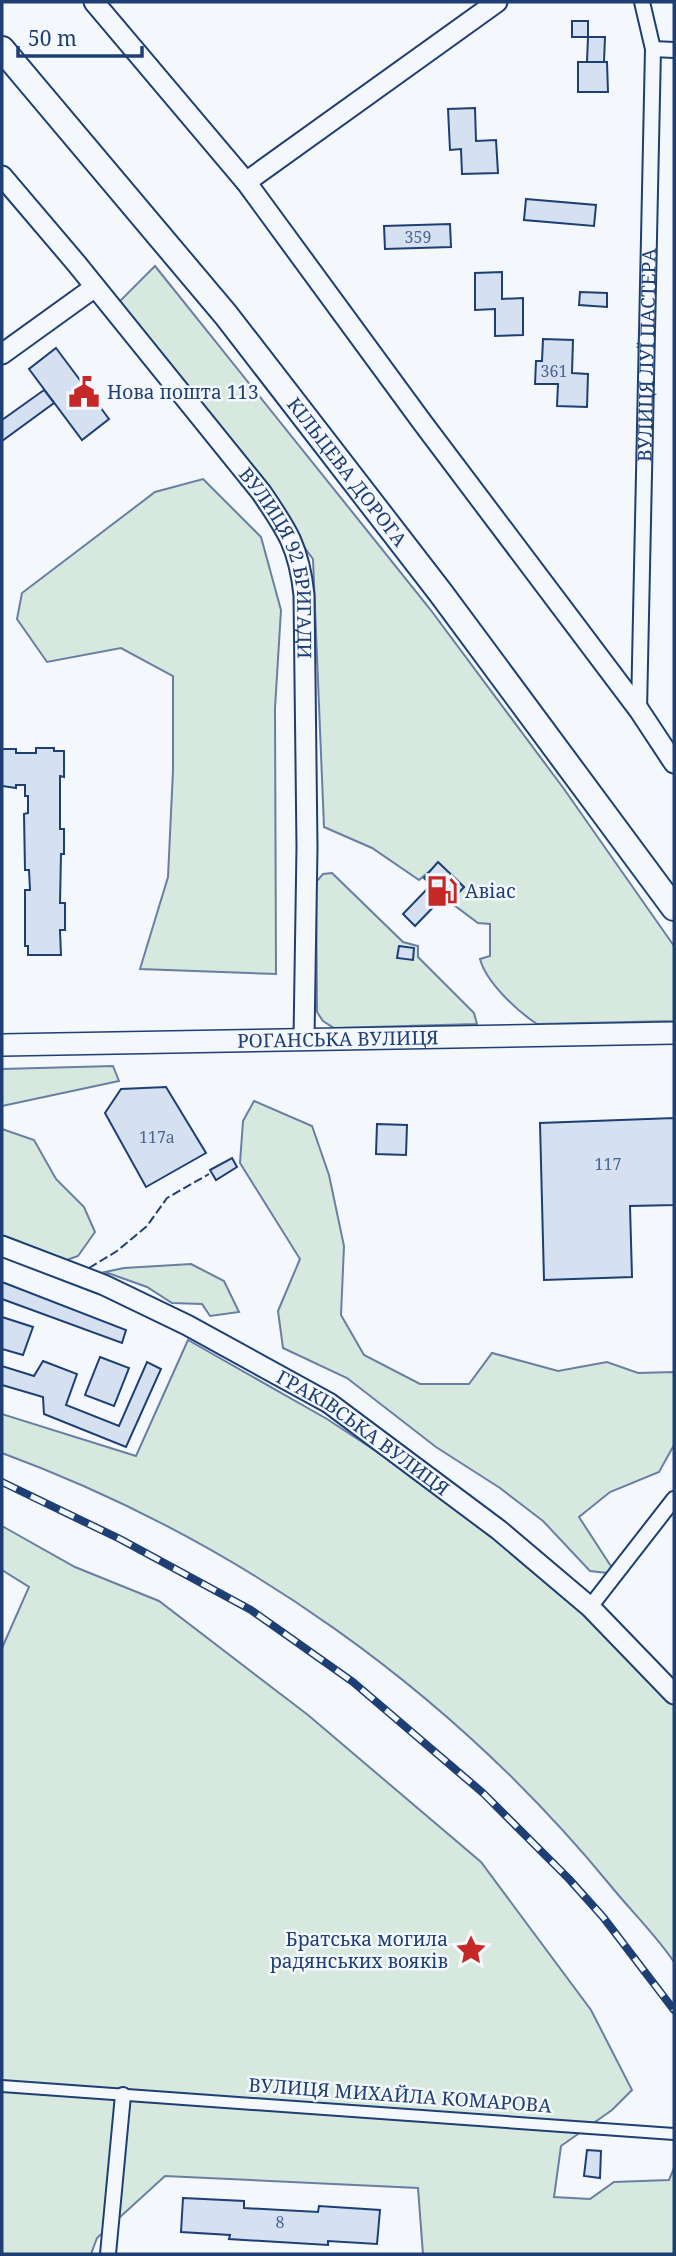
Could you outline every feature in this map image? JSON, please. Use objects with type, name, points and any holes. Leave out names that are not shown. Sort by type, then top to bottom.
[{"type":"highway","name":"КІЛЬЦЕВА ДОРОГА","points":[[2,49],[226,315],[440,592],[674,908]]},
{"type":"main road","name":"РОГАНСЬКА ВУЛИЦЯ","points":[[2,1045],[674,1032]]},
{"type":"street","points":[[94,2],[246,183],[639,710],[673,760]]},
{"type":"street","points":[[246,183],[497,2]]},
{"type":"street","name":"ВУЛИЦЯ ЛУЇ ПАСТЕРА","points":[[639,710],[653,49],[642,2]]},
{"type":"street","points":[[653,49],[674,50]]},
{"type":"street","name":"ВУЛИЦЯ 92 БРИГАДИ","points":[[2,176],[261,492],[286,528],[301,563],[304,595],[307,820],[304,1039]]},
{"type":"street","points":[[2,354],[95,287]]},
{"type":"street","name":"ГРАКІВСЬКА ВУЛИЦЯ","points":[[2,1246],[104,1285],[187,1325],[329,1403],[499,1530],[590,1607],[674,1694]]},
{"type":"street","points":[[590,1607],[674,1499]]},
{"type":"street","name":"ВУЛИЦЯ МИХАЙЛА КОМАРОВА","points":[[2,2086],[674,2134]]},
{"type":"street","points":[[108,2254],[123,2095]]},
{"type":"shaded area","points":[[155,266],[430,609],[564,789],[674,946],[674,1021],[537,1024],[512,1004],[483,968],[480,959],[490,956],[490,924],[478,923],[450,902],[464,887],[439,863],[419,880],[372,848],[324,827],[313,559],[120,301]]},
{"type":"shaded area","points":[[203,479],[261,537],[281,610],[275,708],[276,974],[140,969],[168,877],[173,770],[173,676],[121,648],[47,662],[17,619],[22,593],[155,492]]},
{"type":"shaded area","points":[[332,873],[403,942],[418,946],[418,957],[474,1013],[477,1024],[334,1028],[323,1021],[317,1012],[316,882],[323,874]]},
{"type":"shaded area","points":[[113,1066],[119,1081],[2,1106],[2,1069]]},
{"type":"shaded area","points":[[254,1101],[312,1126],[329,1175],[344,1246],[341,1315],[364,1355],[420,1384],[469,1384],[492,1353],[558,1371],[607,1362],[638,1373],[674,1372],[674,1445],[659,1472],[610,1492],[579,1517],[616,1574],[590,1571],[543,1521],[500,1488],[436,1447],[347,1378],[283,1348],[278,1311],[300,1259],[240,1163],[243,1121]]},
{"type":"shaded area","points":[[2,1129],[34,1140],[56,1179],[84,1207],[95,1232],[78,1256],[67,1260],[2,1236]]},
{"type":"shaded area","points":[[191,1264],[224,1281],[239,1312],[210,1316],[202,1304],[172,1303],[147,1287],[105,1272],[124,1268]]},
{"type":"shaded area","points":[[188,1340],[327,1419],[417,1478],[516,1553],[602,1627],[674,1702],[674,1962],[548,1814],[481,1748],[410,1686],[335,1629],[256,1577],[174,1530],[89,1489],[2,1453],[2,1414],[136,1456]]},
{"type":"shaded area","points":[[2,1526],[75,1567],[159,1601],[308,1715],[481,1862],[591,2010],[632,2090],[612,2110],[561,2146],[554,2197],[590,2199],[614,2182],[669,2180],[674,2168],[674,2254],[423,2254],[418,2188],[165,2176],[97,2238],[91,2254],[2,2254],[2,1648],[29,1587],[2,1570]]},
{"type":"building","points":[[572,21],[588,21],[588,37],[572,37]]},
{"type":"building","points":[[588,37],[605,37],[604,62],[587,62]]},
{"type":"building","points":[[578,62],[607,62],[608,92],[578,92]]},
{"type":"building","points":[[475,108],[476,141],[496,140],[498,173],[462,174],[461,149],[450,150],[448,109]]},
{"type":"building","points":[[526,199],[596,205],[594,226],[524,220]]},
{"type":"building","points":[[450,224],[451,247],[385,249],[384,226]]},
{"type":"building","points":[[502,272],[502,299],[523,298],[523,335],[495,336],[495,309],[475,310],[475,273]]},
{"type":"building","points":[[580,292],[607,293],[607,307],[579,305]]},
{"type":"building","points":[[543,339],[573,340],[572,373],[588,374],[587,407],[557,406],[558,384],[535,384],[536,361],[542,361]]},
{"type":"building","points":[[56,348],[109,419],[82,440],[29,369]]},
{"type":"building","points":[[44,390],[54,403],[2,441],[2,420]]},
{"type":"building","points":[[36,748],[64,751],[64,777],[60,776],[60,829],[64,829],[64,854],[61,854],[60,903],[65,903],[65,930],[60,930],[61,955],[28,955],[28,946],[25,946],[25,890],[30,890],[29,870],[25,870],[24,814],[28,813],[28,796],[25,796],[25,785],[16,785],[16,788],[2,786],[2,749],[16,749],[16,753],[36,753]]},
{"type":"building","name":"Авіас","points":[[438,862],[464,887],[450,902],[444,896],[415,926],[403,914],[431,885],[424,878]]},
{"type":"building","points":[[399,946],[414,948],[413,960],[397,958]]},
{"type":"building","points":[[166,1087],[206,1153],[146,1187],[105,1113],[121,1089]]},
{"type":"building","points":[[674,1118],[674,1205],[630,1206],[632,1277],[544,1280],[540,1123]]},
{"type":"building","points":[[377,1124],[407,1125],[406,1155],[376,1154]]},
{"type":"building","points":[[232,1158],[237,1167],[216,1180],[210,1170]]},
{"type":"building","points":[[2,1282],[126,1330],[122,1343],[2,1299]]},
{"type":"building","points":[[2,1317],[33,1327],[23,1355],[2,1349]]},
{"type":"building","points":[[100,1357],[129,1368],[114,1406],[85,1395]]},
{"type":"building","points":[[43,1361],[77,1374],[66,1405],[119,1426],[147,1362],[161,1369],[126,1447],[44,1414],[43,1397],[2,1385],[2,1366],[34,1376]]},
{"type":"building","points":[[587,2150],[601,2151],[600,2178],[584,2176]]},
{"type":"building","points":[[183,2198],[244,2201],[244,2208],[318,2212],[319,2206],[380,2210],[377,2244],[328,2241],[328,2245],[229,2239],[230,2235],[181,2232]]},
{"type":"railway","points":[[2,1482],[120,1539],[251,1610],[353,1682],[483,1793],[569,1879],[603,1917],[674,2010]]},
{"type":"fence","points":[[89,1268],[117,1251],[147,1226],[167,1198],[209,1174]]},
{"type":"place","name":"Нова пошта 113","points":[[84,392]]},
{"type":"place","name":"Авіас","points":[[442,891]]},
{"type":"place","name":"Братська могила радянських вояків","points":[[471,1950]]}]
